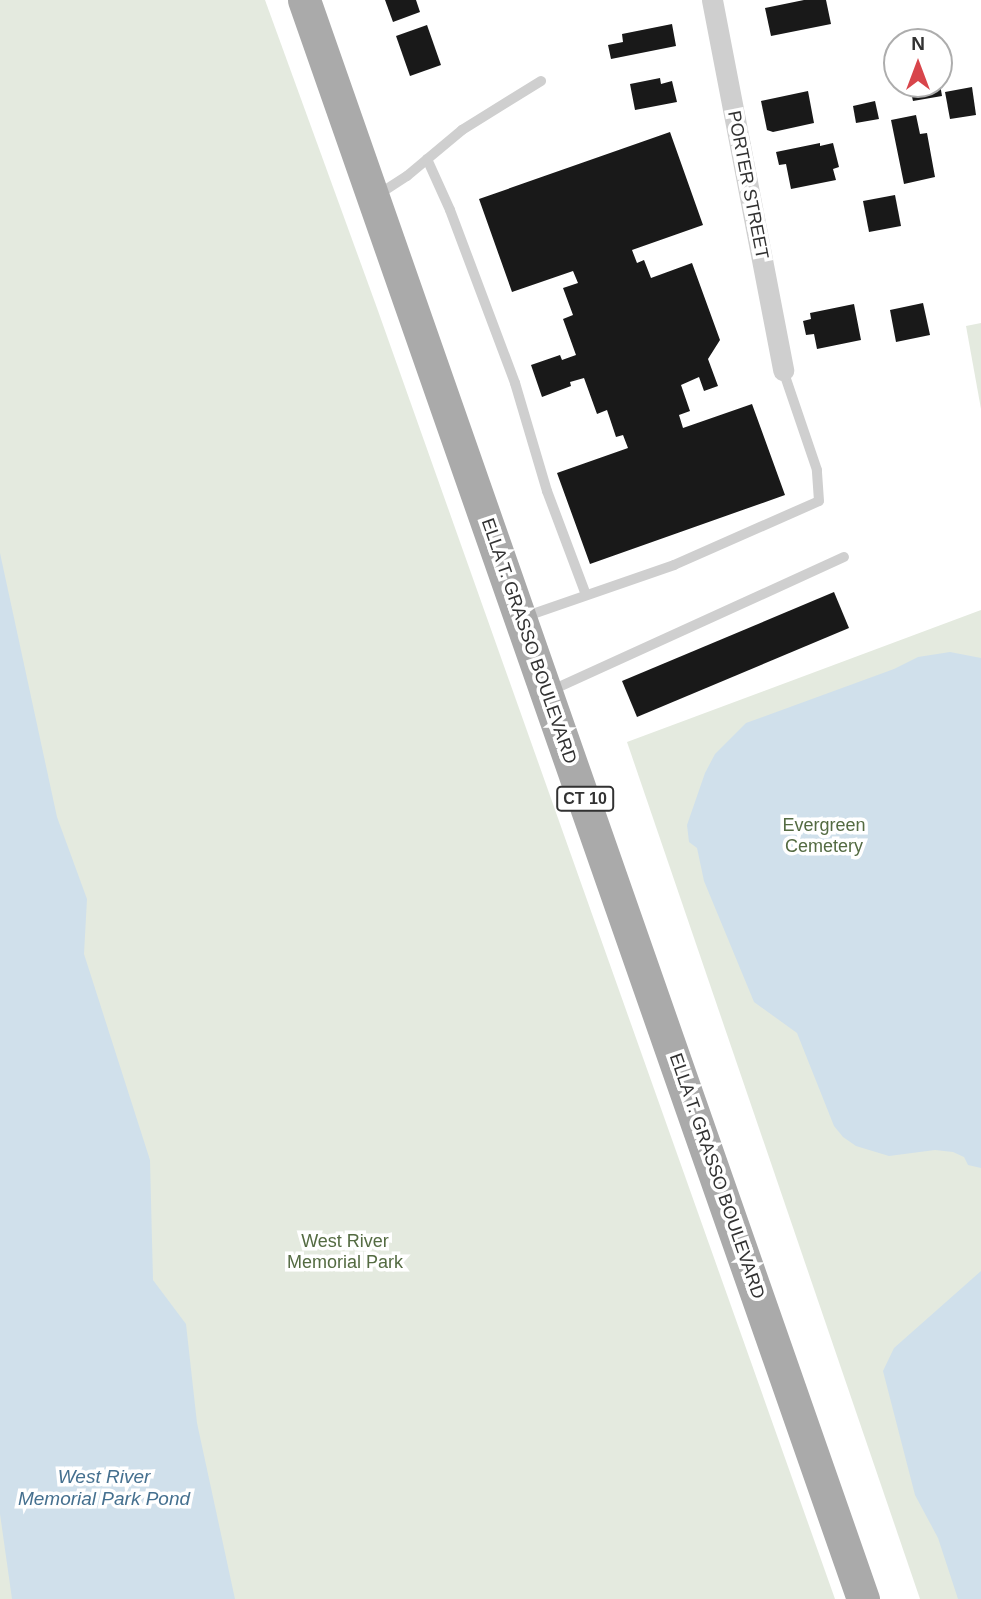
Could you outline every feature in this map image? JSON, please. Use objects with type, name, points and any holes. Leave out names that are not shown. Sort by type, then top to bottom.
[{"type":"main road","name":"ELLA T. GRASSO BOULEVARD","points":[[304,0],[863,1599]]},
{"type":"street","name":"PORTER STREET","points":[[712,0],[783,370]]},
{"type":"lane","points":[[374,197],[462,130],[541,80]]},
{"type":"lane","points":[[427,159],[450,210],[515,383],[547,491],[586,595]]},
{"type":"lane","points":[[522,618],[674,565],[819,501],[817,470],[783,370]]},
{"type":"lane","points":[[547,692],[844,557]]},
{"type":"green space","name":"West River Memorial Park","points":[[0,0],[265,0],[835,1599],[0,1599]]},
{"type":"green space","points":[[981,323],[981,409],[966,326]]},
{"type":"green space","name":"Evergreen Cemetery","points":[[981,610],[981,1599],[920,1599],[627,742]]},
{"type":"water","name":"West River Memorial Park Pond","points":[[0,553],[57,817],[87,899],[84,954],[150,1160],[153,1280],[186,1324],[197,1423],[235,1599],[12,1599],[0,1514]]},
{"type":"water","points":[[950,652],[981,658],[981,1168],[968,1165],[964,1157],[953,1152],[935,1150],[889,1156],[856,1146],[843,1137],[834,1126],[797,1033],[754,1002],[704,881],[697,848],[689,842],[687,825],[705,773],[715,754],[746,723],[894,669],[918,657]]},
{"type":"water","points":[[981,1271],[981,1599],[958,1599],[938,1538],[915,1495],[883,1371],[894,1348]]},
{"type":"building","points":[[385,0],[416,0],[420,12],[393,22]]},
{"type":"building","points":[[804,0],[826,0],[831,24],[771,36],[765,8]]},
{"type":"building","points":[[672,24],[676,46],[611,59],[608,45],[623,42],[622,34]]},
{"type":"building","points":[[427,25],[441,65],[410,76],[396,36]]},
{"type":"building","points":[[660,78],[661,84],[672,81],[677,102],[635,110],[630,84]]},
{"type":"building","points":[[972,87],[976,115],[950,119],[946,98],[953,98],[953,91]]},
{"type":"building","points":[[808,91],[814,123],[773,132],[767,130],[761,101]]},
{"type":"building","points":[[875,101],[879,119],[856,123],[853,106]]},
{"type":"building","points":[[916,115],[920,134],[927,133],[935,177],[904,184],[891,120]]},
{"type":"building","points":[[670,132],[703,225],[632,250],[637,263],[644,260],[651,278],[692,263],[720,340],[708,359],[718,386],[704,391],[699,377],[681,385],[690,411],[679,415],[683,428],[752,404],[785,495],[590,564],[557,473],[628,448],[623,435],[616,437],[607,410],[597,414],[584,378],[570,382],[571,386],[542,397],[531,365],[560,355],[562,360],[576,355],[563,319],[573,315],[563,288],[578,283],[573,271],[512,292],[479,199]]},
{"type":"building","points":[[820,143],[820,146],[833,143],[839,167],[833,169],[836,180],[791,189],[786,164],[779,165],[776,152]]},
{"type":"building","points":[[895,195],[901,226],[869,232],[863,201]]},
{"type":"building","points":[[923,303],[930,335],[896,342],[890,310]]},
{"type":"building","points":[[854,304],[861,340],[817,349],[814,334],[806,335],[803,321],[811,319],[810,313]]},
{"type":"building","points":[[834,592],[849,628],[637,717],[622,681]]}]
